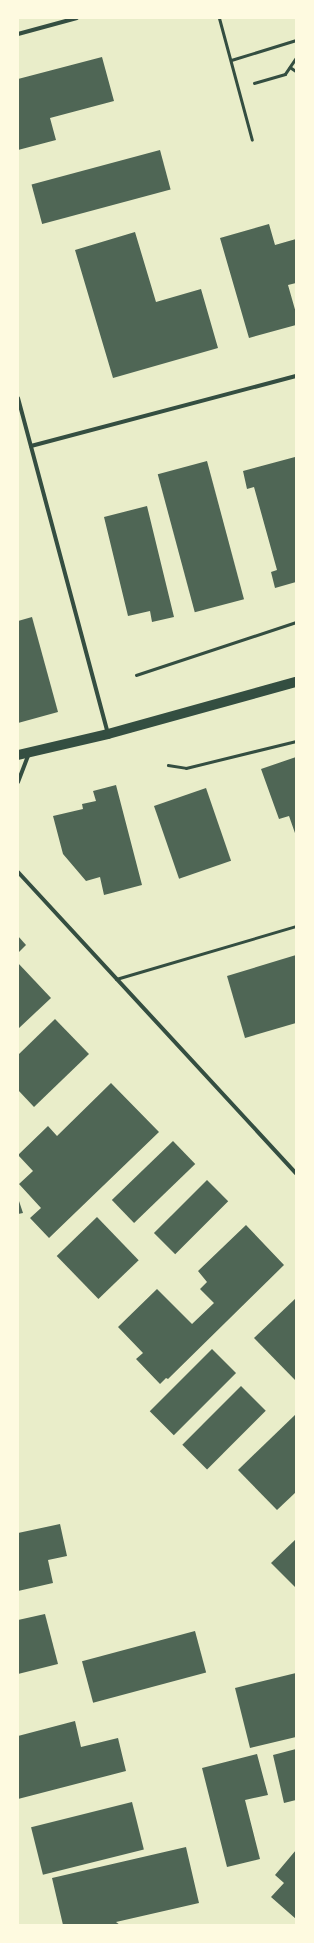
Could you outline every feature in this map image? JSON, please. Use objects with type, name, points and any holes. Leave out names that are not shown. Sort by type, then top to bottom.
[{"type":"main road","points":[[18,756],[29,752],[108,734],[296,682]]},
{"type":"street","points":[[18,34],[77,18]]},
{"type":"street","points":[[31,446],[296,376]]},
{"type":"street","points":[[18,398],[108,734]]},
{"type":"street","points":[[18,782],[29,752]]},
{"type":"street","points":[[18,872],[296,1173]]},
{"type":"lane","points":[[219,18],[252,140]]},
{"type":"lane","points":[[231,60],[296,40]]},
{"type":"lane","points":[[116,979],[296,926]]},
{"type":"path","points":[[238,88],[285,74],[296,58]]},
{"type":"path","points":[[290,67],[296,71]]},
{"type":"path","points":[[136,675],[296,622]]},
{"type":"path","points":[[168,765],[186,768],[296,741]]},
{"type":"building","points":[[102,57],[114,101],[50,118],[56,140],[18,150],[18,79]]},
{"type":"building","points":[[160,150],[171,190],[42,224],[32,184]]},
{"type":"building","points":[[269,224],[275,245],[296,239],[296,283],[288,285],[296,313],[296,325],[249,338],[220,238]]},
{"type":"building","points":[[135,232],[156,302],[201,289],[218,348],[113,378],[75,250]]},
{"type":"building","points":[[295,457],[296,582],[275,588],[271,572],[277,570],[254,487],[247,489],[243,471]]},
{"type":"building","points":[[207,461],[244,599],[195,612],[158,474]]},
{"type":"building","points":[[147,506],[174,617],[152,622],[150,611],[128,616],[104,517]]},
{"type":"building","points":[[32,617],[58,712],[18,723],[18,621]]},
{"type":"building","points":[[296,757],[296,836],[289,816],[279,819],[261,769]]},
{"type":"building","points":[[116,785],[142,885],[104,895],[100,877],[86,881],[63,854],[53,816],[83,809],[82,804],[96,801],[93,791]]},
{"type":"building","points":[[206,788],[231,861],[179,879],[154,806]]},
{"type":"building","points":[[18,936],[26,945],[18,953]]},
{"type":"building","points":[[296,955],[296,1023],[245,1038],[227,976]]},
{"type":"building","points":[[18,963],[51,998],[18,1029]]},
{"type":"building","points":[[55,1019],[89,1054],[34,1107],[18,1090],[18,1055]]},
{"type":"building","points":[[111,1083],[159,1132],[49,1238],[30,1218],[41,1208],[19,1184],[33,1171],[18,1155],[48,1126],[57,1136]]},
{"type":"building","points":[[173,1141],[195,1164],[134,1223],[112,1200]]},
{"type":"building","points":[[207,1180],[228,1201],[175,1254],[154,1233]]},
{"type":"building","points":[[18,1198],[23,1213],[18,1214]]},
{"type":"building","points":[[97,1217],[139,1260],[98,1299],[57,1256]]},
{"type":"building","points":[[246,1225],[284,1265],[168,1379],[166,1378],[160,1384],[136,1359],[143,1353],[118,1327],[157,1289],[192,1324],[214,1303],[200,1289],[207,1282],[198,1271]]},
{"type":"building","points":[[296,1298],[296,1381],[254,1338]]},
{"type":"building","points":[[212,1349],[236,1373],[174,1435],[150,1411]]},
{"type":"building","points":[[241,1386],[266,1411],[207,1469],[182,1445]]},
{"type":"building","points":[[296,1414],[296,1492],[277,1510],[238,1470]]},
{"type":"building","points":[[60,1524],[67,1556],[48,1560],[53,1583],[18,1591],[18,1533]]},
{"type":"building","points":[[296,1539],[296,1588],[271,1563]]},
{"type":"building","points":[[45,1614],[58,1664],[18,1674],[18,1620]]},
{"type":"building","points":[[195,1631],[206,1673],[93,1703],[82,1661]]},
{"type":"building","points":[[296,1673],[296,1737],[250,1748],[235,1688]]},
{"type":"building","points":[[75,1721],[81,1747],[118,1738],[126,1771],[18,1799],[18,1736]]},
{"type":"building","points":[[296,1749],[296,1800],[284,1803],[273,1755]]},
{"type":"building","points":[[257,1754],[268,1795],[245,1800],[260,1859],[227,1867],[202,1768]]},
{"type":"building","points":[[132,1802],[144,1850],[43,1875],[31,1827]]},
{"type":"building","points":[[186,1847],[199,1903],[116,1922],[120,1925],[63,1925],[52,1878]]},
{"type":"building","points":[[296,1850],[296,1919],[271,1897],[284,1883],[275,1875]]}]
